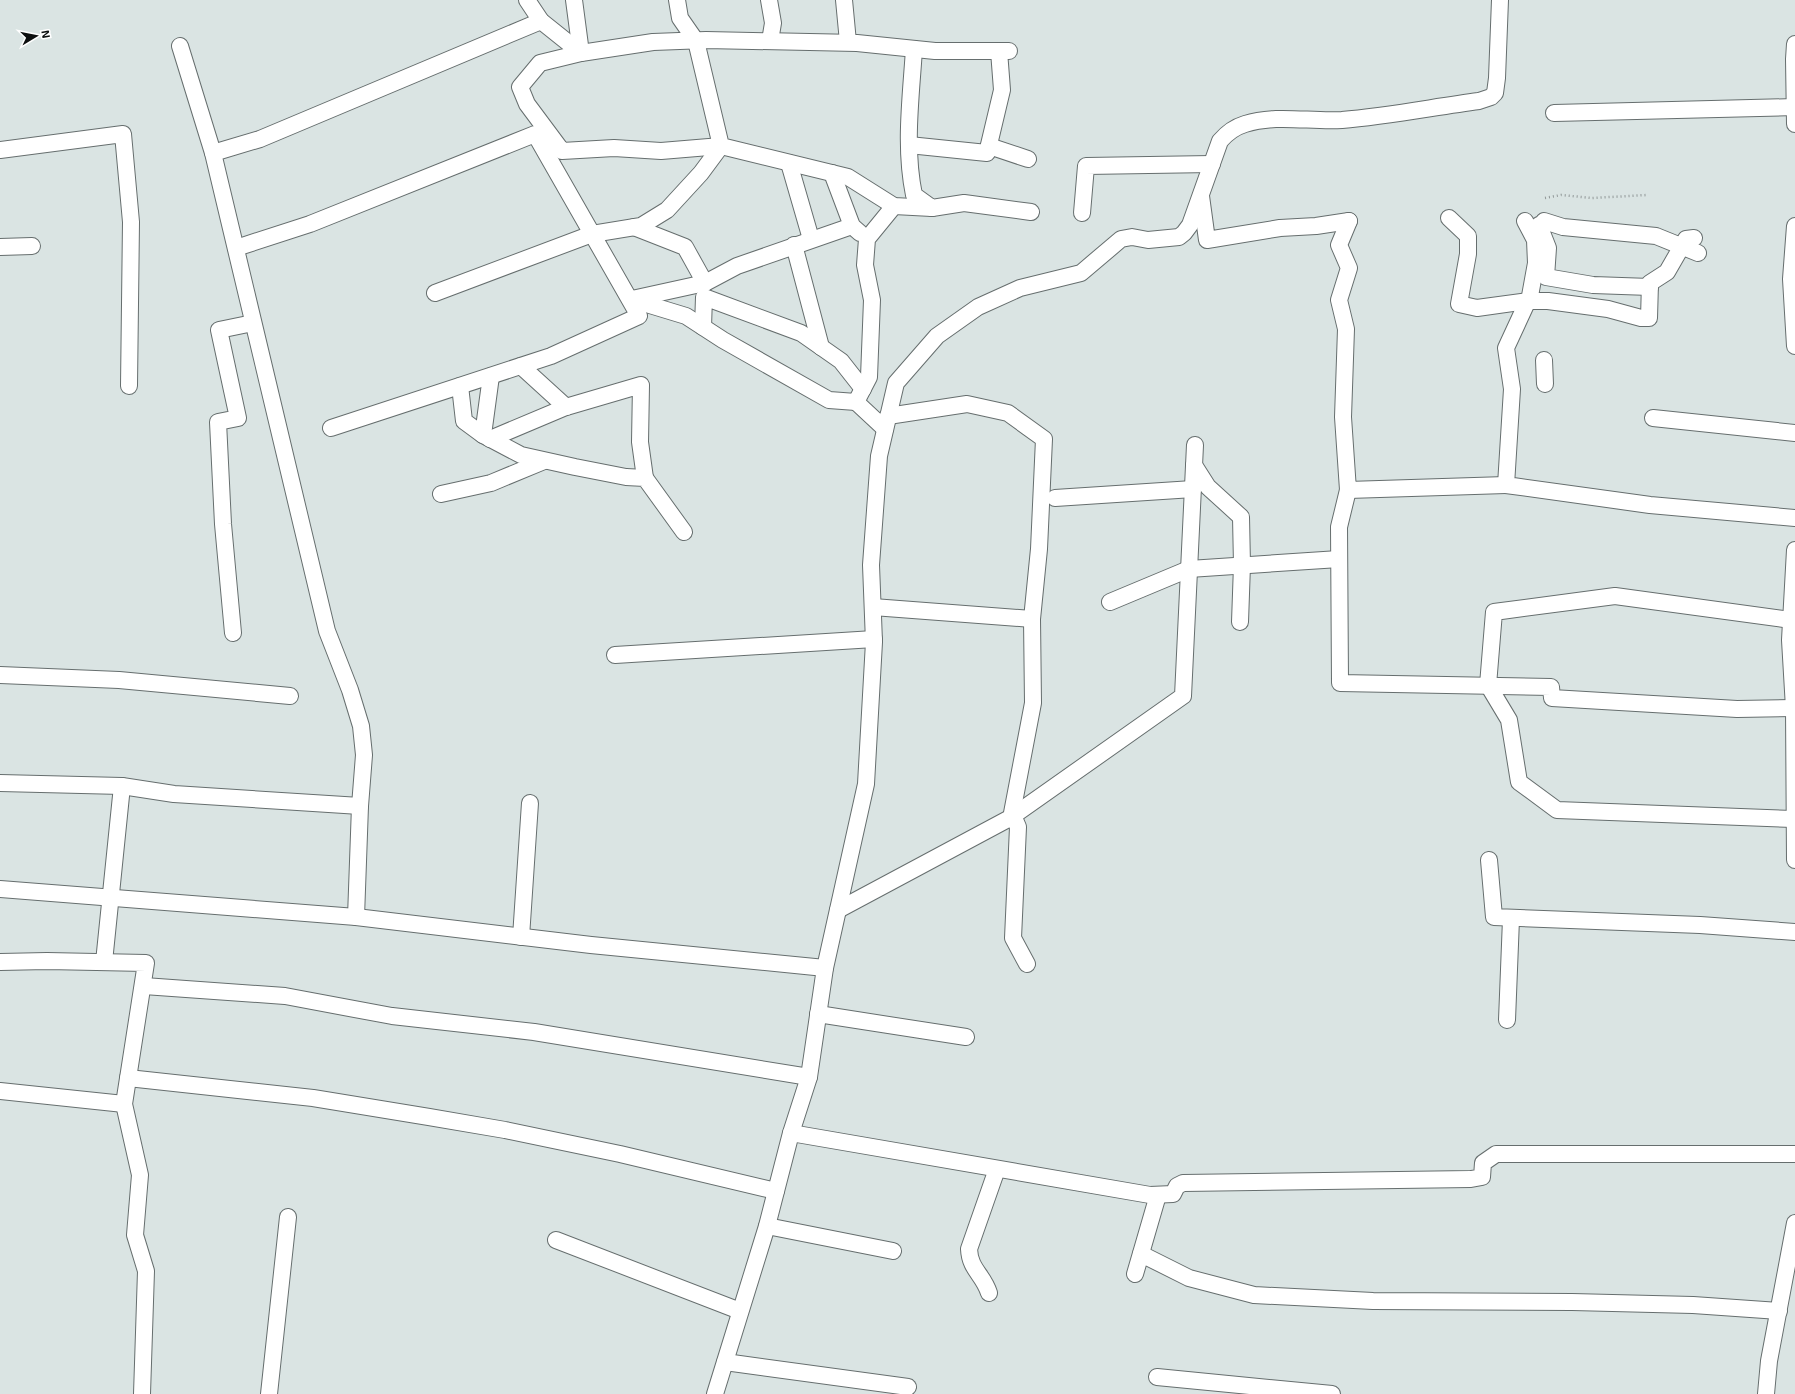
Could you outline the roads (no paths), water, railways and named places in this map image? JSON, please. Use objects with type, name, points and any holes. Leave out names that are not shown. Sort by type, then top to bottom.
[{"type":"street","points":[[527,0],[541,20],[581,53]]},
{"type":"street","points":[[574,0],[581,53]]},
{"type":"street","points":[[435,293],[592,234],[641,226],[667,210],[701,173],[721,146],[696,41],[680,18],[676,0]]},
{"type":"street","points":[[769,0],[773,23],[770,41]]},
{"type":"street","points":[[844,0],[848,42]]},
{"type":"street","points":[[715,1394],[809,1077],[825,968],[866,784],[874,639],[872,550],[879,456],[896,383],[937,336],[978,306],[1020,288],[1082,273],[1121,239],[1132,237],[1148,240],[1178,237],[1184,233],[1190,225],[1220,141],[1227,134],[1244,124],[1280,118],[1318,121],[1343,120],[1479,101],[1491,98],[1495,93],[1497,78],[1500,0]]},
{"type":"street","points":[[213,153],[260,139],[541,20]]},
{"type":"street","points":[[909,145],[987,153],[1002,90],[1004,51],[935,51],[848,42],[653,42],[581,53],[540,63],[520,87],[527,104],[562,151],[614,148],[661,151],[721,146],[848,177],[894,206],[932,208],[964,203],[1031,212]]},
{"type":"street","points":[[1795,44],[1795,124]]},
{"type":"street","points":[[180,46],[213,153],[327,631],[350,690],[360,726],[364,755],[360,806],[356,917]]},
{"type":"street","points":[[914,49],[909,145],[910,175],[914,195],[932,208]]},
{"type":"street","points":[[1554,113],[1794,107]]},
{"type":"street","points":[[0,150],[123,134],[131,222],[129,386]]},
{"type":"street","points":[[236,248],[310,224],[535,134],[639,316],[551,356],[331,428]]},
{"type":"street","points":[[989,146],[1028,159]]},
{"type":"street","points":[[789,162],[810,239]]},
{"type":"street","points":[[1082,213],[1086,166],[1212,164]]},
{"type":"street","points":[[832,173],[852,226],[867,239]]},
{"type":"street","points":[[1201,194],[1207,240],[1280,228],[1316,226],[1349,221],[1339,245],[1349,268],[1339,300],[1346,329],[1343,417],[1348,490],[1339,527],[1340,683],[1551,687],[1552,698],[1737,709],[1794,708]]},
{"type":"street","points":[[859,395],[869,377],[872,300],[865,265],[867,239],[894,206]]},
{"type":"street","points":[[1449,218],[1468,236],[1468,254],[1459,304],[1477,308],[1528,301],[1548,301],[1608,309],[1641,318],[1649,318],[1650,283],[1666,272],[1686,239],[1696,246]]},
{"type":"street","points":[[1506,485],[1512,389],[1506,348],[1528,301],[1536,263],[1536,221]]},
{"type":"street","points":[[1536,221],[1563,227],[1656,236],[1680,247]]},
{"type":"street","points":[[1536,221],[1548,248],[1546,277],[1593,286],[1650,287]]},
{"type":"street","points":[[630,299],[705,283],[737,266],[810,239],[852,226]]},
{"type":"street","points":[[1795,226],[1791,279],[1795,346]]},
{"type":"street","points":[[634,227],[685,247],[705,283]]},
{"type":"street","points":[[794,245],[821,347]]},
{"type":"street","points":[[0,247],[32,246]]},
{"type":"street","points":[[703,327],[704,297],[801,332],[841,361],[859,395],[886,423]]},
{"type":"street","points":[[630,299],[686,316],[829,400],[859,395]]},
{"type":"street","points":[[233,633],[223,524],[218,422],[238,418],[219,330],[253,323]]},
{"type":"street","points":[[1544,360],[1545,384]]},
{"type":"street","points":[[521,366],[566,407]]},
{"type":"street","points":[[486,437],[491,376]]},
{"type":"street","points":[[460,386],[464,421],[486,437],[521,455],[626,477],[644,478]]},
{"type":"street","points":[[486,437],[566,407],[641,386],[640,442],[644,478],[684,532]]},
{"type":"street","points":[[886,423],[967,404],[1008,413],[1044,439],[1044,470],[1039,549],[1032,619],[1033,703],[1012,813],[1018,827],[1013,938],[1027,964]]},
{"type":"street","points":[[1653,418],[1795,433]]},
{"type":"street","points":[[838,910],[1013,816],[1183,696],[1195,445]]},
{"type":"street","points":[[441,494],[490,483],[544,460]]},
{"type":"street","points":[[1194,465],[1208,487],[1241,517],[1242,565],[1240,622]]},
{"type":"street","points":[[1348,490],[1506,485],[1650,505],[1795,518]]},
{"type":"street","points":[[1055,498],[1193,489]]},
{"type":"street","points":[[1795,550],[1790,640],[1794,708],[1795,860]]},
{"type":"street","points":[[1110,602],[1189,569],[1339,559]]},
{"type":"street","points":[[1791,620],[1615,596],[1494,612],[1488,685],[1509,720],[1519,782],[1557,810],[1794,819]]},
{"type":"street","points":[[873,607],[1032,619]]},
{"type":"street","points":[[615,655],[874,639]]},
{"type":"street","points":[[0,675],[119,680],[290,696]]},
{"type":"street","points":[[0,783],[122,786],[174,794],[360,806]]},
{"type":"street","points":[[104,962],[122,786]]},
{"type":"street","points":[[521,937],[530,803]]},
{"type":"street","points":[[1489,860],[1494,917],[1511,919],[1700,925],[1795,932]]},
{"type":"street","points":[[0,889],[356,917],[591,945],[825,968]]},
{"type":"street","points":[[1507,1020],[1511,919]]},
{"type":"street","points":[[0,962],[146,963],[144,986],[124,1104],[140,1175],[135,1235],[146,1271],[142,1394]]},
{"type":"street","points":[[144,986],[284,996],[392,1016],[534,1032],[809,1077]]},
{"type":"street","points":[[818,1014],[966,1037]]},
{"type":"street","points":[[128,1078],[313,1098],[505,1130],[620,1154],[776,1191]]},
{"type":"street","points":[[0,1091],[124,1104]]},
{"type":"street","points":[[792,1133],[1158,1196],[1173,1194],[1177,1186],[1183,1183],[1471,1179],[1482,1177],[1483,1163],[1496,1154],[1795,1154]]},
{"type":"street","points":[[988,1293],[985,1282],[969,1260],[969,1249],[997,1169]]},
{"type":"street","points":[[1135,1274],[1158,1196]]},
{"type":"street","points":[[269,1394],[288,1217]]},
{"type":"street","points":[[1766,1394],[1769,1362],[1795,1223]]},
{"type":"street","points":[[766,1226],[893,1251]]},
{"type":"street","points":[[556,1240],[740,1311]]},
{"type":"street","points":[[1141,1254],[1189,1278],[1254,1295],[1373,1302],[1579,1302],[1693,1305],[1779,1311]]},
{"type":"street","points":[[725,1362],[908,1388]]},
{"type":"street","points":[[1157,1377],[1332,1394]]}]
